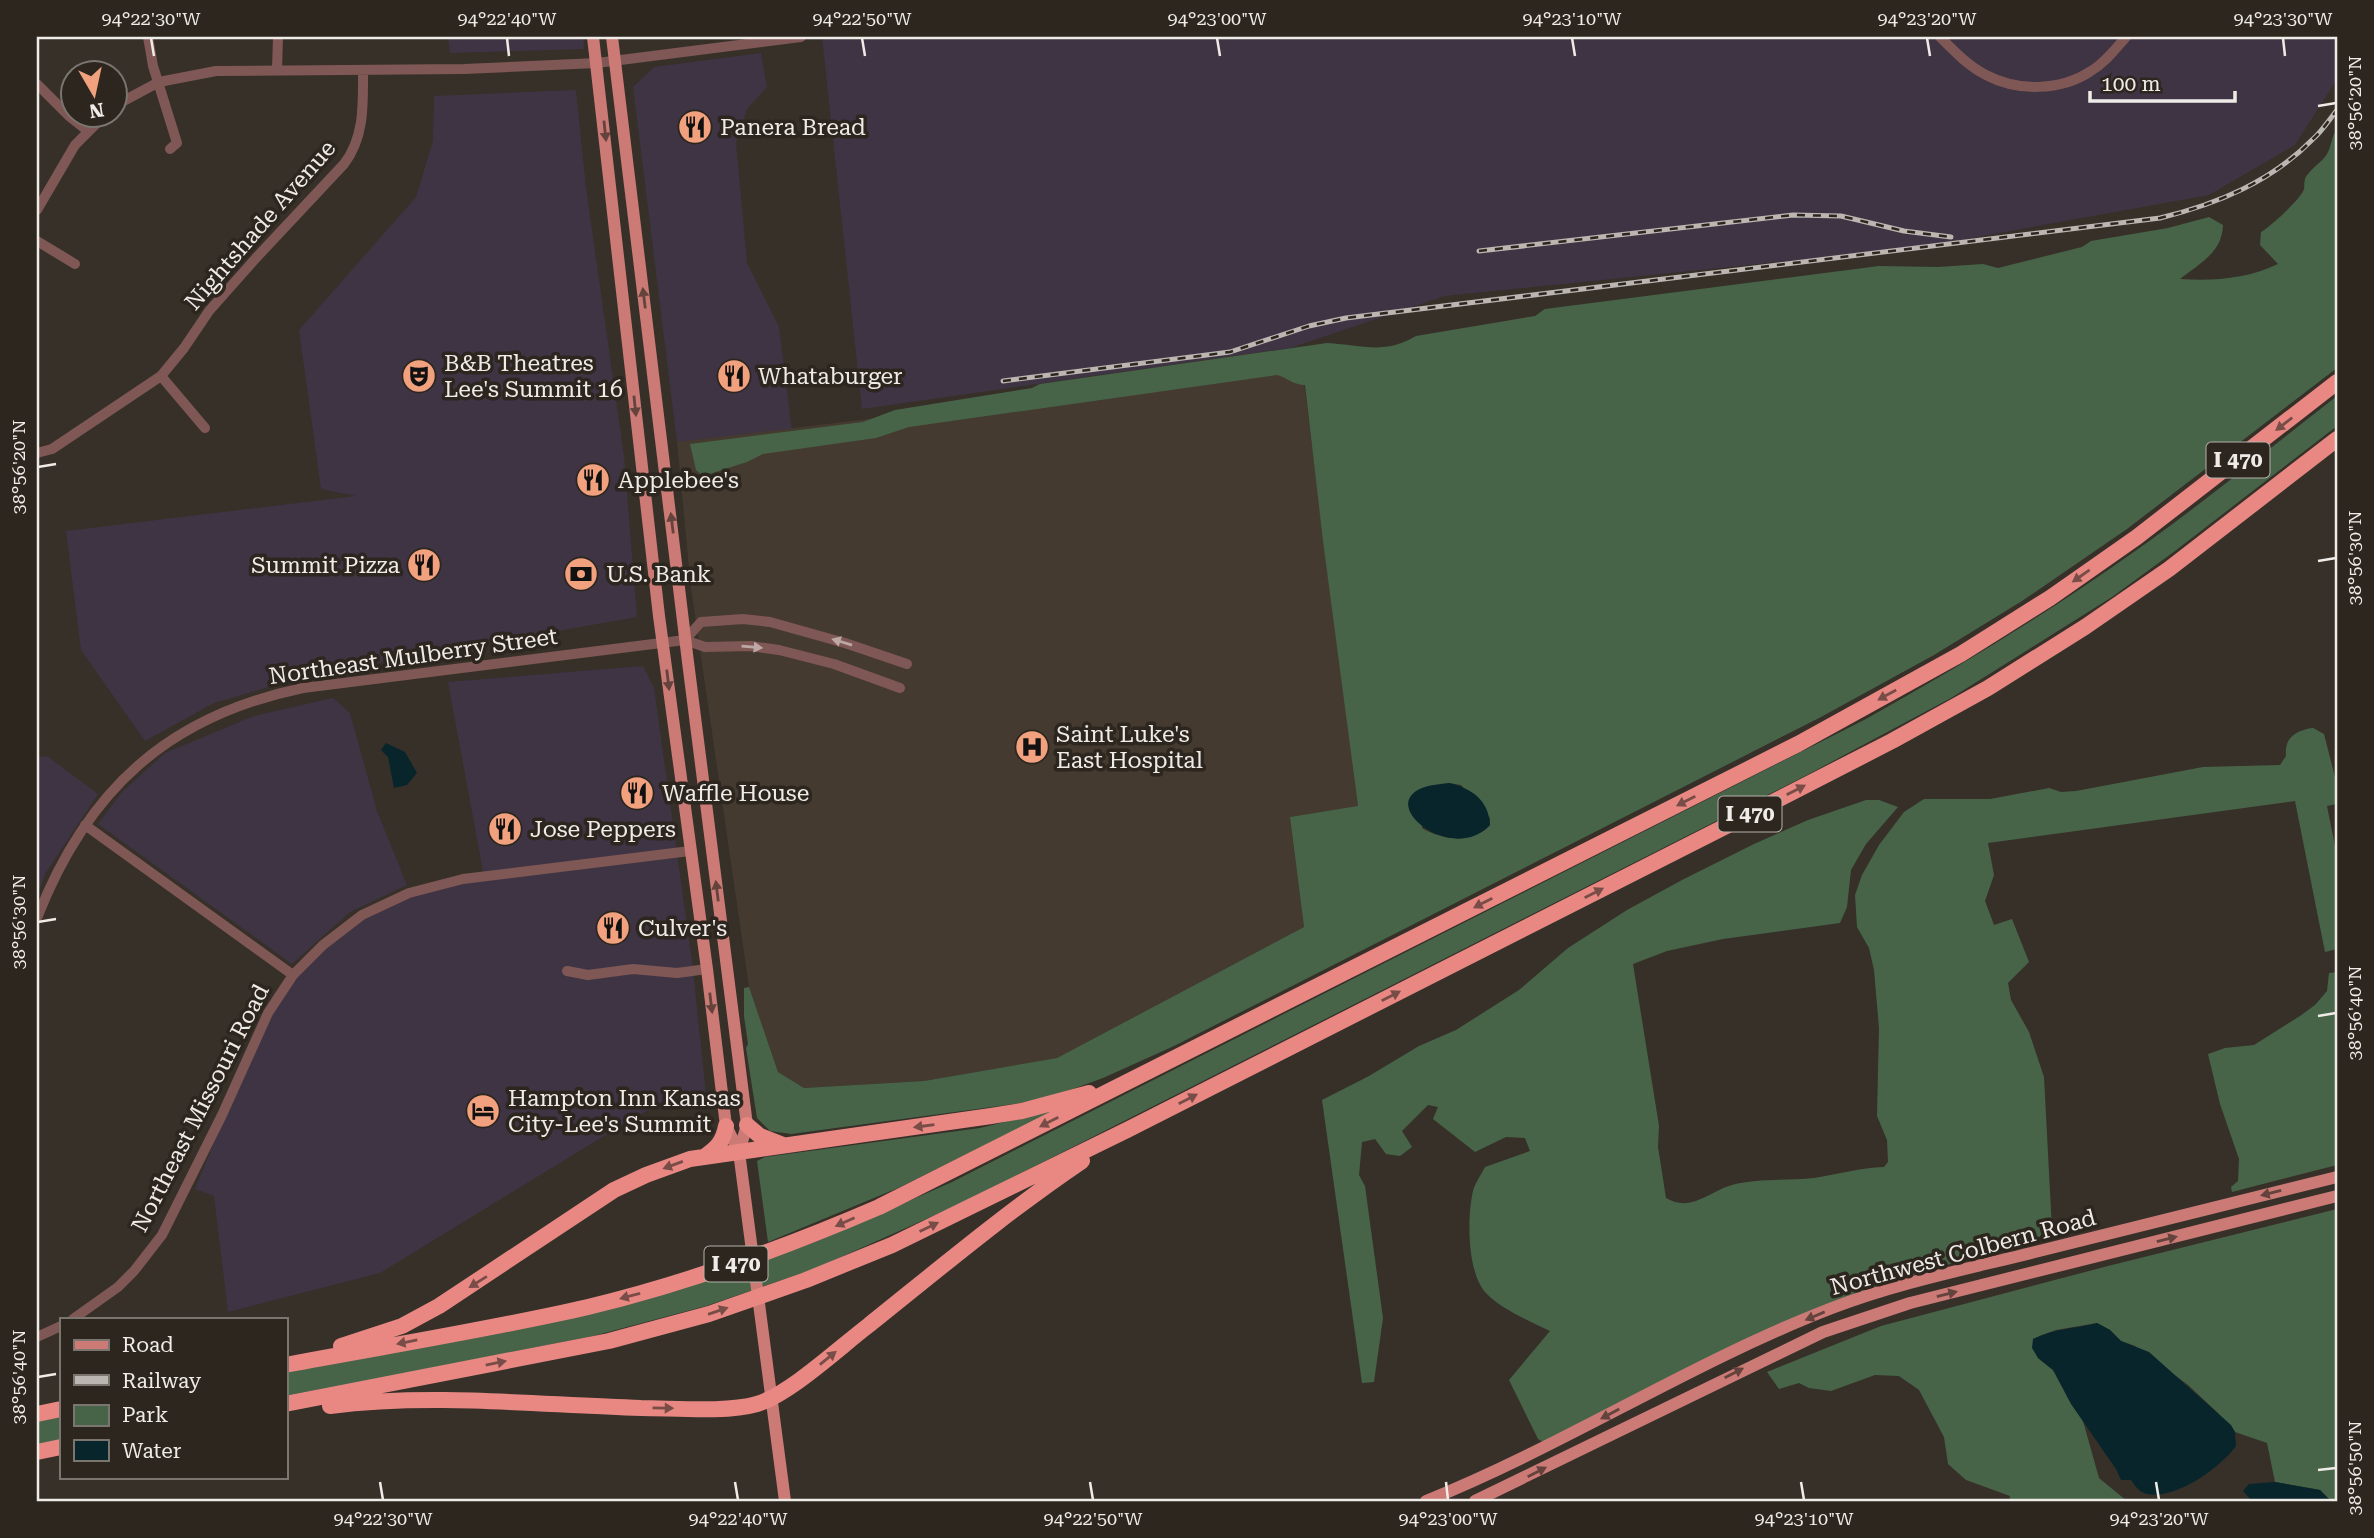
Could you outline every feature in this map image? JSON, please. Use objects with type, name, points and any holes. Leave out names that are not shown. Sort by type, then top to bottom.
[{"type":"highway","name":"I 470","points":[[287,1365],[587,1307],[729,1267],[803,1240],[879,1207],[1798,744],[1961,654],[2050,598],[2137,537],[2337,382]]},
{"type":"highway","name":"I 470","points":[[287,1407],[609,1341],[709,1314],[806,1280],[892,1245],[1127,1130],[1869,753],[1988,688],[2085,627],[2169,569],[2337,439]]},
{"type":"highway","points":[[287,1364],[402,1326],[496,1271],[614,1190],[690,1158],[1022,1111],[1077,1098],[1154,1069]]},
{"type":"highway","points":[[747,1125],[760,1136],[785,1146]]},
{"type":"highway","points":[[704,1157],[715,1150],[724,1139],[726,1126]]},
{"type":"highway","points":[[287,1407],[423,1399],[704,1408],[747,1406],[772,1397],[817,1367],[987,1230],[1127,1130]]},
{"type":"highway","points":[[37,1414],[60,1409]]},
{"type":"highway","points":[[37,1452],[60,1447]]},
{"type":"main road","points":[[593,37],[648,526],[726,1126],[739,1152],[785,1501]]},
{"type":"main road","points":[[612,37],[747,1125],[739,1152]]},
{"type":"main road","name":"Northwest Colbern Road","points":[[1426,1501],[1558,1442],[1664,1386],[1832,1308],[1930,1279],[2337,1177]]},
{"type":"main road","name":"Northwest Colbern Road","points":[[1475,1501],[1822,1332],[1910,1303],[2337,1196]]},
{"type":"street","points":[[148,37],[153,66],[177,143],[170,149]]},
{"type":"street","points":[[277,70],[278,37]]},
{"type":"street","points":[[130,98],[159,82],[216,71],[464,69],[615,62],[702,48],[801,37]]},
{"type":"street","points":[[1940,37],[1959,56],[1986,75],[2014,85],[2040,87],[2061,84],[2092,71],[2126,37]]},
{"type":"street","name":"Nightshade Avenue","points":[[37,453],[52,449],[161,376],[209,311],[353,153],[360,132],[363,71]]},
{"type":"street","points":[[37,84],[69,117],[88,131],[75,145],[37,210]]},
{"type":"street","points":[[37,241],[75,264]]},
{"type":"street","points":[[161,376],[205,428]]},
{"type":"street","points":[[900,688],[834,664],[779,650],[750,646],[705,648],[685,640],[701,622],[743,619],[782,625],[907,664]]},
{"type":"street","name":"Northeast Mulberry Street","points":[[37,918],[66,852],[110,794],[143,759],[224,711],[263,697],[303,688],[685,640]]},
{"type":"street","points":[[85,825],[293,975]]},
{"type":"street","name":"Northeast Missouri Road","points":[[73,1318],[118,1287],[162,1235],[222,1115],[268,1013],[293,975],[323,945],[365,913],[409,892],[473,878],[690,851]]},
{"type":"street","points":[[567,971],[588,975],[633,969],[669,973],[707,969]]},
{"type":"street","points":[[37,1337],[60,1326]]},
{"type":"shaded area","points":[[448,37],[583,37],[584,49],[450,53]]},
{"type":"shaded area","points":[[822,37],[2337,37],[2337,79],[2295,145],[2209,195],[1916,248],[1445,296],[1290,348],[862,409]]},
{"type":"shaded area","points":[[761,53],[767,87],[747,109],[736,142],[747,263],[779,327],[792,431],[677,442],[633,87],[654,67]]},
{"type":"shaded area","points":[[576,90],[586,188],[624,456],[637,617],[286,682],[214,703],[145,741],[81,650],[66,531],[356,496],[321,489],[299,330],[416,197],[433,141],[434,96]]},
{"type":"shaded area","name":"Saint Luke's East Hospital","points":[[1302,367],[1358,807],[1290,817],[1304,927],[1057,1058],[924,1081],[804,1088],[778,1072],[749,987],[691,588],[677,442]]},
{"type":"shaded area","points":[[643,666],[654,688],[692,961],[706,1094],[665,1091],[665,1101],[380,1273],[228,1312],[214,1196],[195,1189],[253,1047],[293,975],[362,915],[408,889],[484,877],[448,682]]},
{"type":"shaded area","points":[[333,698],[350,713],[377,811],[407,885],[350,912],[292,964],[98,824],[122,792],[165,753],[254,716]]},
{"type":"shaded area","points":[[47,756],[98,794],[45,874],[37,897],[37,757]]},
{"type":"green space","points":[[2337,129],[2337,368],[2127,529],[2022,601],[1934,655],[1821,717],[1174,1046],[1103,1078],[1059,1094],[1021,1103],[791,1134],[770,1131],[757,1118],[746,1048],[748,1044],[744,988],[749,987],[778,1072],[804,1088],[924,1081],[1057,1058],[1304,927],[1290,817],[1358,806],[1305,385],[1277,375],[909,427],[876,438],[763,454],[703,476],[696,470],[690,444],[863,422],[895,410],[1032,388],[1040,384],[1327,343],[1383,347],[1416,336],[1535,316],[1545,309],[1879,266],[1938,267],[1983,264],[1998,268],[2082,247],[2091,241],[2168,228],[2209,217],[2223,225],[2219,243],[2209,256],[2180,279],[2205,280],[2242,276],[2278,264],[2260,245],[2261,232],[2298,199],[2304,189],[2305,178],[2327,154]],"holes":[[[1449,783],[1461,785],[1490,818],[1490,825],[1475,835],[1457,838],[1422,828],[1423,788]]]},
{"type":"green space","points":[[2337,396],[2337,426],[2112,597],[1951,698],[1805,776],[962,1203],[814,1269],[706,1306],[593,1336],[287,1397],[287,1372],[691,1285],[818,1241],[952,1182],[1866,719],[2034,619],[2131,554]]},
{"type":"green space","points":[[2313,728],[2324,734],[2337,785],[2337,804],[2327,806],[2337,856],[2337,949],[2325,952],[2295,801],[1988,843],[1994,875],[1985,901],[1994,925],[2012,919],[2029,962],[2008,983],[2011,1000],[2029,1032],[2044,1077],[2052,1230],[2039,1237],[1867,1289],[1797,1318],[1543,1442],[1538,1439],[1509,1380],[1550,1331],[1507,1309],[1485,1292],[1475,1271],[1470,1243],[1473,1191],[1485,1167],[1530,1151],[1525,1138],[1506,1137],[1475,1152],[1433,1119],[1438,1107],[1428,1105],[1402,1131],[1412,1147],[1400,1156],[1386,1154],[1375,1139],[1362,1142],[1359,1175],[1365,1186],[1383,1318],[1374,1382],[1362,1383],[1322,1100],[1419,1046],[1456,1030],[1519,990],[1568,948],[1627,910],[1682,880],[1808,820],[1866,800],[1879,800],[1898,807],[1866,844],[1851,870],[1847,907],[1840,923],[1723,939],[1667,951],[1633,964],[1659,1126],[1658,1147],[1666,1198],[1675,1202],[1692,1202],[1742,1183],[1814,1178],[1884,1167],[1888,1162],[1887,1140],[1877,1116],[1879,1028],[1874,970],[1869,948],[1857,927],[1855,895],[1862,875],[1879,845],[1904,812],[1924,799],[1990,799],[2049,788],[2061,792],[2076,791],[2203,767],[2280,765],[2286,756],[2287,744],[2292,736]]},
{"type":"green space","points":[[2337,972],[2337,1165],[2232,1192],[2231,1187],[2238,1181],[2239,1159],[2220,1104],[2208,1054],[2225,1048],[2254,1045],[2300,1016],[2315,1005],[2327,991],[2329,973]]},
{"type":"green space","points":[[1052,1112],[898,1188],[768,1242],[757,1161],[765,1157],[980,1128]]},
{"type":"green space","points":[[2337,1209],[2337,1501],[2331,1501],[2320,1490],[2275,1482],[2267,1443],[2235,1432],[2188,1385],[2135,1346],[2121,1341],[2110,1330],[2097,1323],[2056,1330],[2033,1339],[2038,1358],[2053,1370],[2083,1421],[2099,1478],[2127,1501],[2009,1501],[2010,1496],[1966,1480],[1948,1464],[1944,1437],[1919,1390],[1899,1376],[1875,1375],[1831,1391],[1809,1388],[1799,1383],[1779,1389],[1767,1372],[1881,1326]]},
{"type":"green space","points":[[60,1415],[60,1441],[37,1445],[37,1420]]},
{"type":"water","points":[[386,743],[405,752],[417,773],[407,785],[394,788],[388,757],[381,750]]},
{"type":"water","points":[[1449,783],[1465,788],[1477,796],[1486,809],[1490,825],[1475,836],[1457,839],[1440,836],[1425,828],[1414,818],[1408,807],[1410,796],[1422,788]]},
{"type":"water","points":[[2097,1323],[2110,1330],[2121,1341],[2149,1352],[2231,1425],[2235,1432],[2236,1446],[2229,1455],[2196,1480],[2158,1495],[2144,1493],[2131,1480],[2121,1480],[2071,1404],[2053,1370],[2038,1358],[2032,1348],[2033,1339],[2041,1335]]},
{"type":"water","points":[[2275,1482],[2320,1490],[2331,1501],[2252,1501],[2243,1491],[2249,1484]]},
{"type":"railway","points":[[1003,381],[1230,352],[1309,326],[1346,318],[2160,218],[2202,206],[2261,179],[2297,154],[2337,110]]},
{"type":"railway","points":[[1479,251],[1793,215],[1841,216],[1904,231],[1951,237]]},
{"type":"place","name":"Panera Bread","points":[[695,127]]},
{"type":"place","name":"B&B Theatres Lee's Summit 16","points":[[419,376]]},
{"type":"place","name":"Whataburger","points":[[734,376]]},
{"type":"place","name":"Applebee's","points":[[593,480]]},
{"type":"place","name":"Summit Pizza","points":[[424,565]]},
{"type":"place","name":"U.S. Bank","points":[[581,574]]},
{"type":"place","name":"Saint Luke's East Hospital","points":[[1032,747]]},
{"type":"place","name":"Waffle House","points":[[637,793]]},
{"type":"place","name":"Jose Peppers","points":[[505,829]]},
{"type":"place","name":"Culver's","points":[[613,928]]},
{"type":"place","name":"Hampton Inn Kansas City-Lee's Summit","points":[[483,1111]]}]
